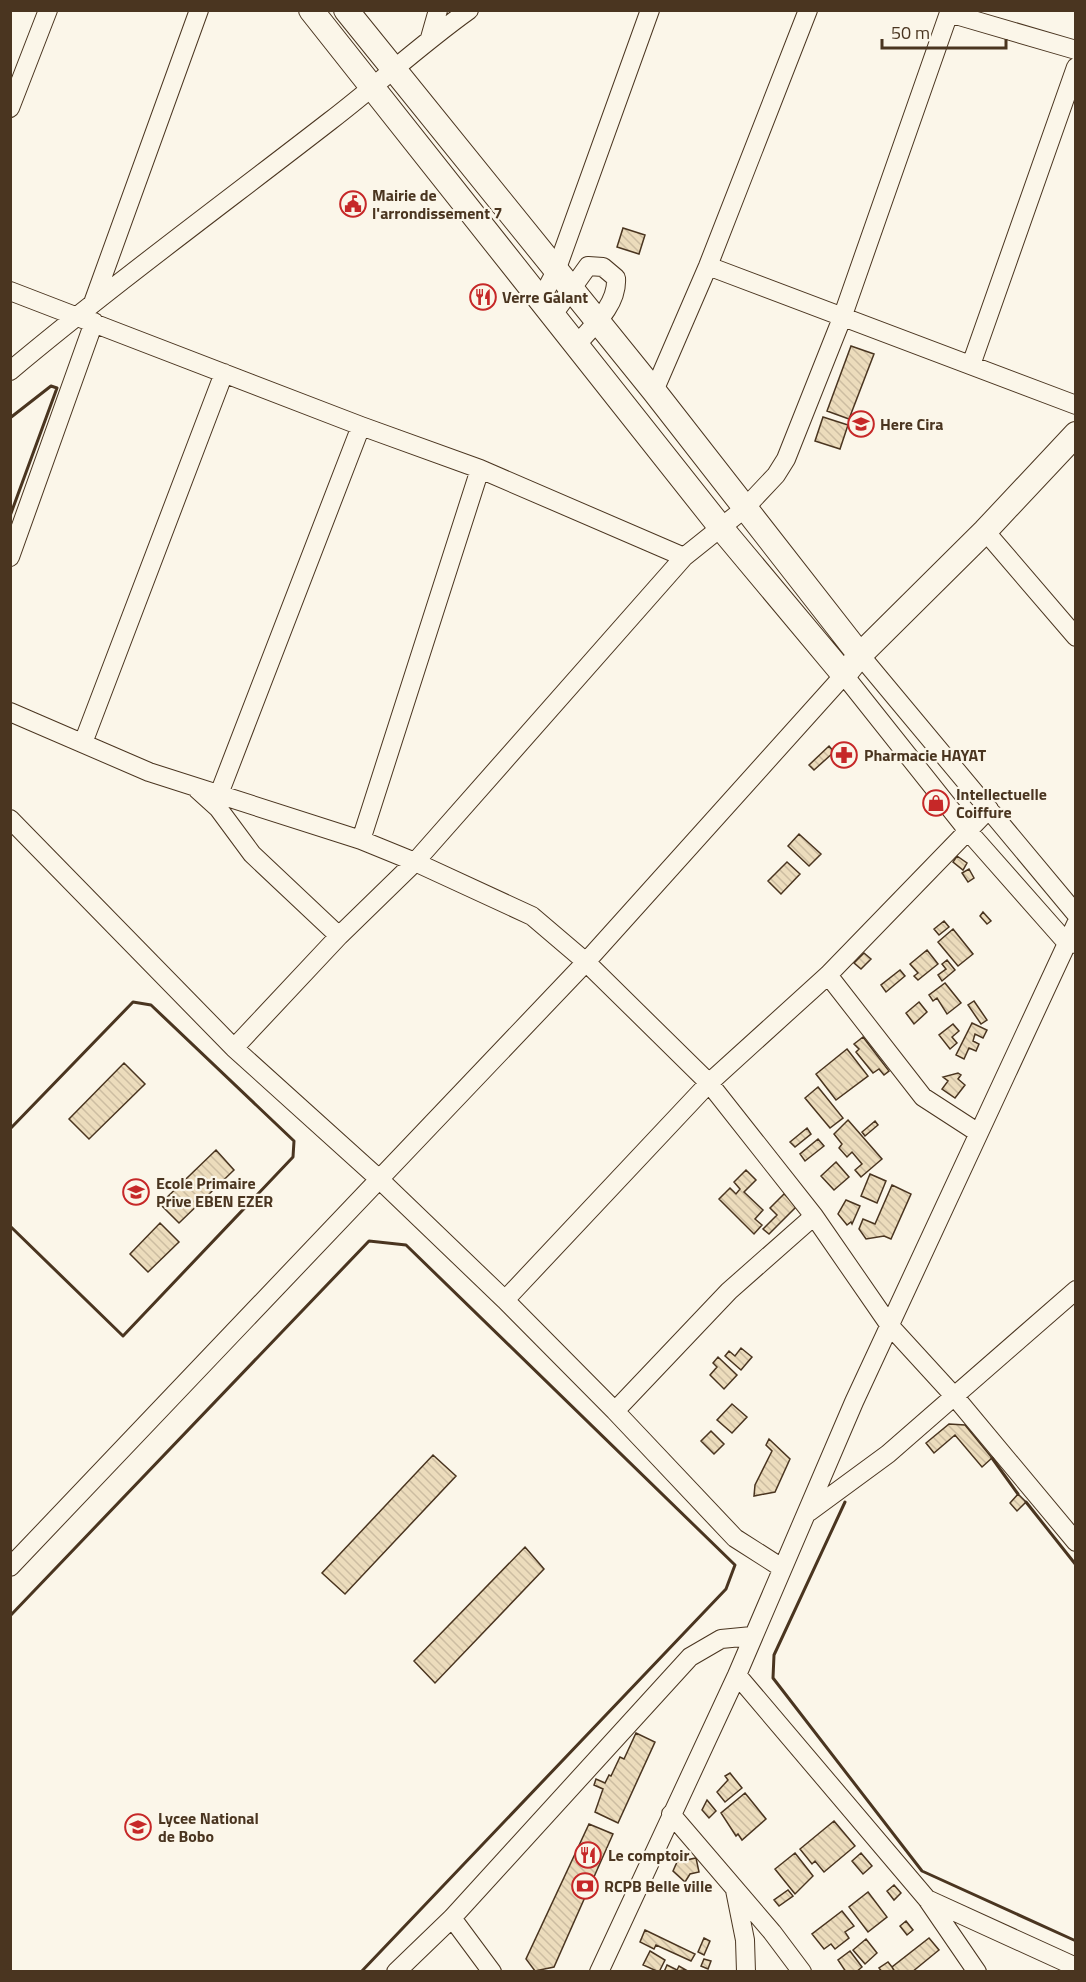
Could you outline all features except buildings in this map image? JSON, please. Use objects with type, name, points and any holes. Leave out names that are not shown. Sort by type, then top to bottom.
[{"type":"main road","points":[[312,10],[722,529],[844,675],[860,655],[985,531],[1076,434]]},
{"type":"main road","points":[[346,10],[654,391],[860,655]]},
{"type":"street","points":[[10,108],[48,10]]},
{"type":"street","points":[[93,303],[199,10]]},
{"type":"street","points":[[430,38],[438,10]]},
{"type":"street","points":[[10,371],[77,315],[373,88],[430,38],[469,10]]},
{"type":"street","points":[[546,308],[563,280],[650,10]]},
{"type":"street","points":[[654,391],[708,266],[808,10]]},
{"type":"street","points":[[234,1048],[339,936],[415,861],[684,557],[722,529],[776,475],[786,459],[842,318],[950,12],[1076,50]]},
{"type":"street","points":[[971,365],[1076,68]]},
{"type":"street","points":[[563,280],[588,266],[603,267],[616,278],[615,294],[597,322],[576,345]]},
{"type":"street","points":[[708,266],[1076,405]]},
{"type":"street","points":[[10,291],[361,426],[480,469],[684,557]]},
{"type":"street","points":[[10,557],[94,322]]},
{"type":"street","points":[[83,743],[224,373]]},
{"type":"street","points":[[219,794],[361,426]]},
{"type":"street","points":[[361,840],[480,469]]},
{"type":"street","points":[[985,531],[1076,637]]},
{"type":"street","points":[[860,655],[1076,914]]},
{"type":"street","points":[[10,1567],[586,962],[844,675],[968,831],[1071,943]]},
{"type":"street","points":[[10,712],[149,772],[361,840],[415,861],[532,916],[586,962],[710,1083],[814,1216],[890,1326],[955,1397],[1074,1538]]},
{"type":"street","points":[[196,788],[218,808],[252,854],[339,936]]},
{"type":"street","points":[[505,1300],[710,1083],[828,975],[989,809]]},
{"type":"street","points":[[10,819],[234,1048],[378,1178],[505,1300],[615,1411],[735,1538],[782,1568]]},
{"type":"street","points":[[599,1971],[737,1675],[854,1402],[977,1132],[1071,943],[1076,924]]},
{"type":"street","points":[[828,975],[923,1097],[977,1132]]},
{"type":"street","points":[[615,1411],[729,1291],[814,1216]]},
{"type":"street","points":[[807,1513],[888,1454],[1076,1290]]},
{"type":"street","points":[[396,1971],[452,1918],[690,1658],[721,1639],[752,1636]]},
{"type":"street","points":[[737,1675],[927,1899],[977,1971]]},
{"type":"street","points":[[671,1814],[802,1971]]},
{"type":"street","points":[[735,1889],[745,1940],[746,1971]]},
{"type":"street","points":[[927,1899],[1076,1967]]},
{"type":"street","points":[[452,1918],[492,1971]]},
{"type":"wall","points":[[10,418],[51,386],[57,388],[10,516]]},
{"type":"wall","points":[[10,1129],[133,1002],[151,1005],[294,1141],[293,1157],[123,1336],[10,1226]]},
{"type":"wall","points":[[10,1616],[369,1241],[406,1245],[735,1565],[726,1589],[361,1972]]},
{"type":"wall","points":[[992,1458],[1018,1494]]},
{"type":"wall","points":[[845,1502],[774,1655],[773,1678],[922,1871],[1076,1941]]},
{"type":"wall","points":[[1026,1502],[1076,1565]]},
{"type":"place","name":"Mairie de l'arrondissement 7","points":[[353,204]]},
{"type":"place","name":"Verre Galant","points":[[483,297]]},
{"type":"place","name":"Here Cira","points":[[861,424]]},
{"type":"place","name":"Pharmacie HAYAT","points":[[844,755]]},
{"type":"place","name":"Intellectuelle Coiffure","points":[[936,803]]},
{"type":"place","name":"Ecole Primaire Prive EBEN EZER","points":[[136,1192]]},
{"type":"place","name":"Lycee National de Bobo","points":[[138,1827]]},
{"type":"place","name":"Le comptoir","points":[[588,1855]]},
{"type":"place","name":"RCPB Belle ville","points":[[585,1886]]}]
